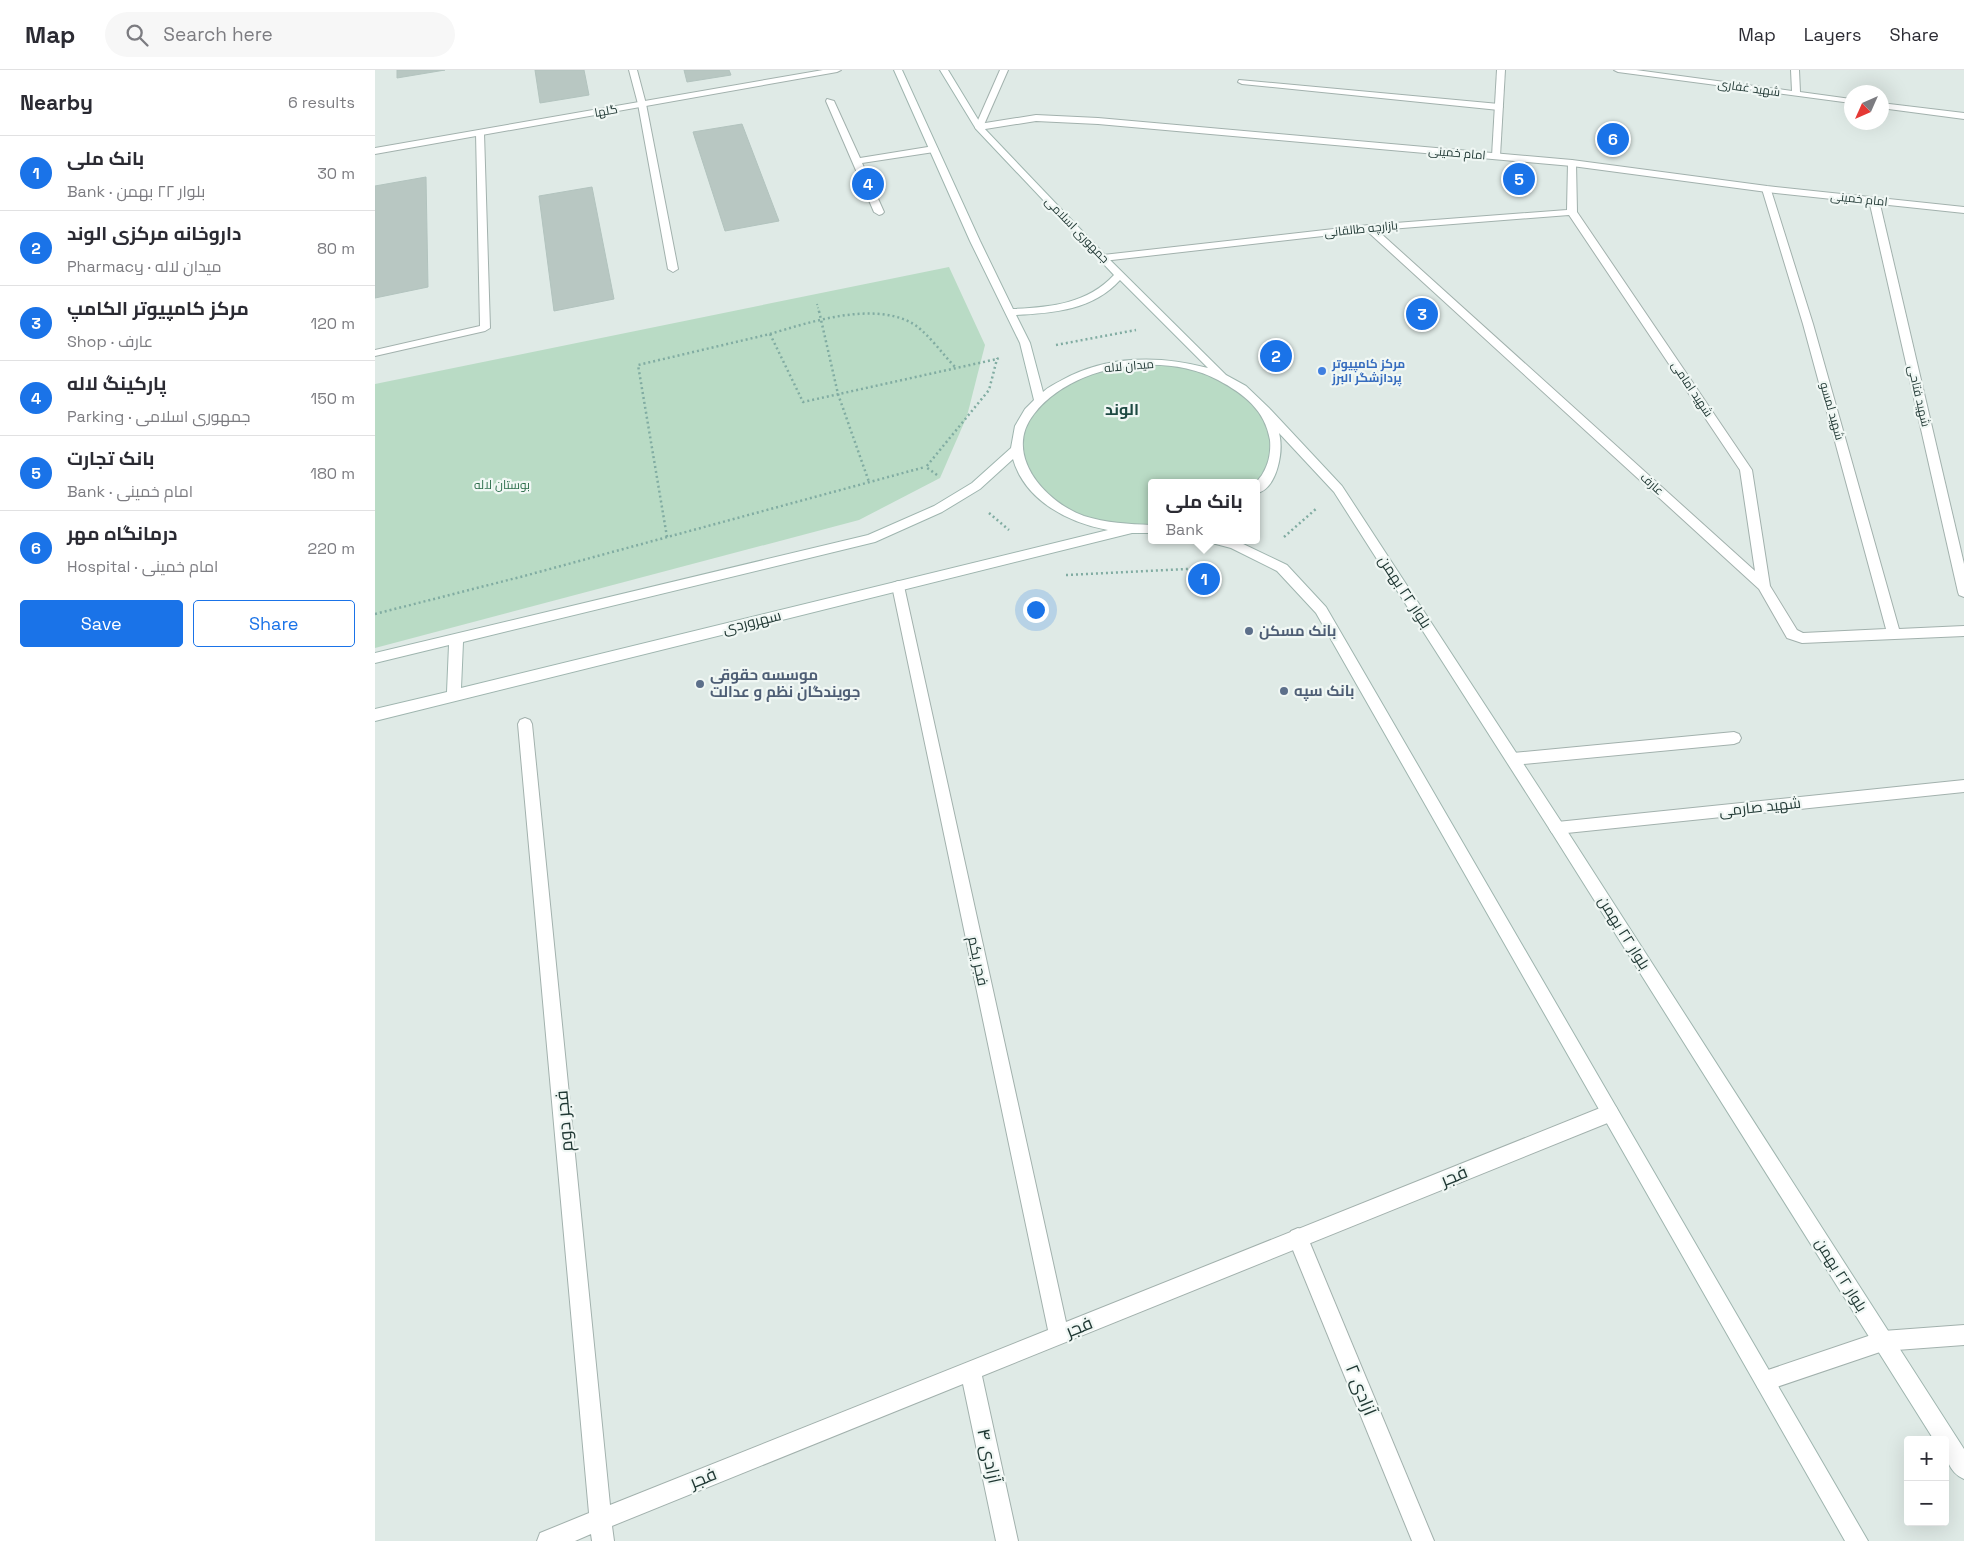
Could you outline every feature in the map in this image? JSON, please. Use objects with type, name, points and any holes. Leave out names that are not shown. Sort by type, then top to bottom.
[{"type":"street","points":[[633,70],[642,104],[673,269]]},
{"type":"street","name":"گلها","points":[[375,151],[837,70]]},
{"type":"street","points":[[897,70],[1026,350],[1039,399]]},
{"type":"street","name":"جمهوری اسلامی","points":[[944,70],[979,127],[1103,258],[1224,378]]},
{"type":"street","points":[[979,127],[1004,70]]},
{"type":"street","points":[[1497,156],[1501,70]]},
{"type":"street","name":"شهید غفاری","points":[[1618,70],[1640,71],[1844,100]]},
{"type":"street","points":[[1795,70],[1796,94]]},
{"type":"street","points":[[1242,82],[1499,107]]},
{"type":"street","points":[[830,101],[879,212]]},
{"type":"street","points":[[1889,106],[1964,116]]},
{"type":"street","name":"امام خمینی","points":[[979,127],[1035,118],[1098,121],[1572,163],[1767,189],[1964,210]]},
{"type":"street","points":[[375,353],[485,328],[480,133]]},
{"type":"street","points":[[857,161],[934,149]]},
{"type":"street","points":[[1571,212],[1572,163]]},
{"type":"street","name":"شهید لمسو","points":[[1767,189],[1808,324],[1894,634]]},
{"type":"street","name":"شهید فتاحی","points":[[1874,200],[1964,592]]},
{"type":"street","name":"بازارچه طالقانی","points":[[1103,258],[1369,228],[1571,212]]},
{"type":"street","name":"شهید امامی","points":[[1571,212],[1746,470],[1765,586]]},
{"type":"street","name":"عارف","points":[[1369,228],[1765,586],[1792,634],[1797,637],[1964,631]]},
{"type":"street","points":[[1009,312],[1050,310],[1090,300],[1110,288],[1120,274]]},
{"type":"street","name":"میدان لاله","points":[[1148,529],[1129,529],[1079,519],[1043,498],[1023,474],[1016,450],[1020,424],[1039,399],[1069,379],[1104,366],[1147,362],[1174,364],[1224,378],[1244,389],[1265,411],[1277,442],[1275,460],[1260,486]]},
{"type":"street","name":"بلوار ۲۲ بهمن","points":[[1265,411],[1338,489],[1513,759],[1964,1468]]},
{"type":"street","points":[[375,658],[871,539],[938,509],[965,493],[976,486],[1016,450]]},
{"type":"street","name":"سهروردی","points":[[375,715],[1129,529]]},
{"type":"street","points":[[1235,544],[1282,568],[1321,610],[1857,1541]]},
{"type":"street","name":"فجر یکم","points":[[898,586],[1059,1335]]},
{"type":"street","points":[[454,696],[456,639]]},
{"type":"street","name":"فجر دوم","points":[[525,724],[603,1541]]},
{"type":"street","points":[[1513,759],[1734,738]]},
{"type":"street","name":"شهید صارمی","points":[[1557,828],[1964,786]]},
{"type":"street","name":"فجر","points":[[548,1541],[1610,1113]]},
{"type":"street","name":"آزادی ۲","points":[[1298,1238],[1423,1541]]},
{"type":"street","points":[[1765,1382],[1883,1341],[1964,1335]]},
{"type":"street","name":"آزادی ۴","points":[[971,1370],[1007,1541]]},
{"type":"path","points":[[817,304],[838,394],[869,482]]},
{"type":"path","points":[[667,537],[638,365],[770,334],[820,319],[881,314],[910,322],[956,368]]},
{"type":"path","points":[[770,334],[803,402],[997,359],[1026,350],[1170,324]]},
{"type":"path","points":[[375,614],[925,467],[989,390],[997,359]]},
{"type":"path","points":[[925,467],[965,493],[1068,577],[1231,567],[1261,557],[1338,489]]},
{"type":"green space","name":"بوستان لاله","points":[[949,267],[985,345],[967,416],[940,478],[859,520],[375,648],[375,384]]},
{"type":"green space","points":[[1147,362],[1183,365],[1224,378],[1265,411],[1277,442],[1264,482],[1260,486],[1260,479],[1148,479],[1148,529],[1129,529],[1079,519],[1043,498],[1023,474],[1020,424],[1039,399],[1104,366]]},
{"type":"building","points":[[397,70],[445,70],[397,78]]},
{"type":"building","points":[[535,70],[584,70],[589,95],[540,103]]},
{"type":"building","points":[[684,70],[729,70],[731,75],[687,82]]},
{"type":"building","points":[[742,124],[779,221],[725,231],[693,132]]},
{"type":"building","points":[[426,177],[428,287],[375,298],[375,186]]},
{"type":"building","points":[[592,187],[614,299],[554,311],[539,196]]},
{"type":"place","name":"درمانگاه مهر","points":[[1613,139]]},
{"type":"place","name":"بانک تجارت","points":[[1519,179]]},
{"type":"place","name":"پارکینگ لاله","points":[[868,184]]},
{"type":"place","name":"مرکز کامپیوتر الکامپ","points":[[1422,314]]},
{"type":"place","name":"داروخانه مرکزی الوند","points":[[1276,356]]},
{"type":"place","name":"مرکز کامپیوتر پردازشگر البرز","points":[[1322,371]]},
{"type":"place","name":"بانک ملی","points":[[1204,579]]},
{"type":"place","name":"بانک مسکن","points":[[1249,631]]},
{"type":"place","name":"موسسه حقوقی جویندگان نظم و عدالت","points":[[700,684]]},
{"type":"place","name":"بانک سپه","points":[[1284,691]]},
{"type":"district","name":"الوند","points":[[1122,409]]}]
